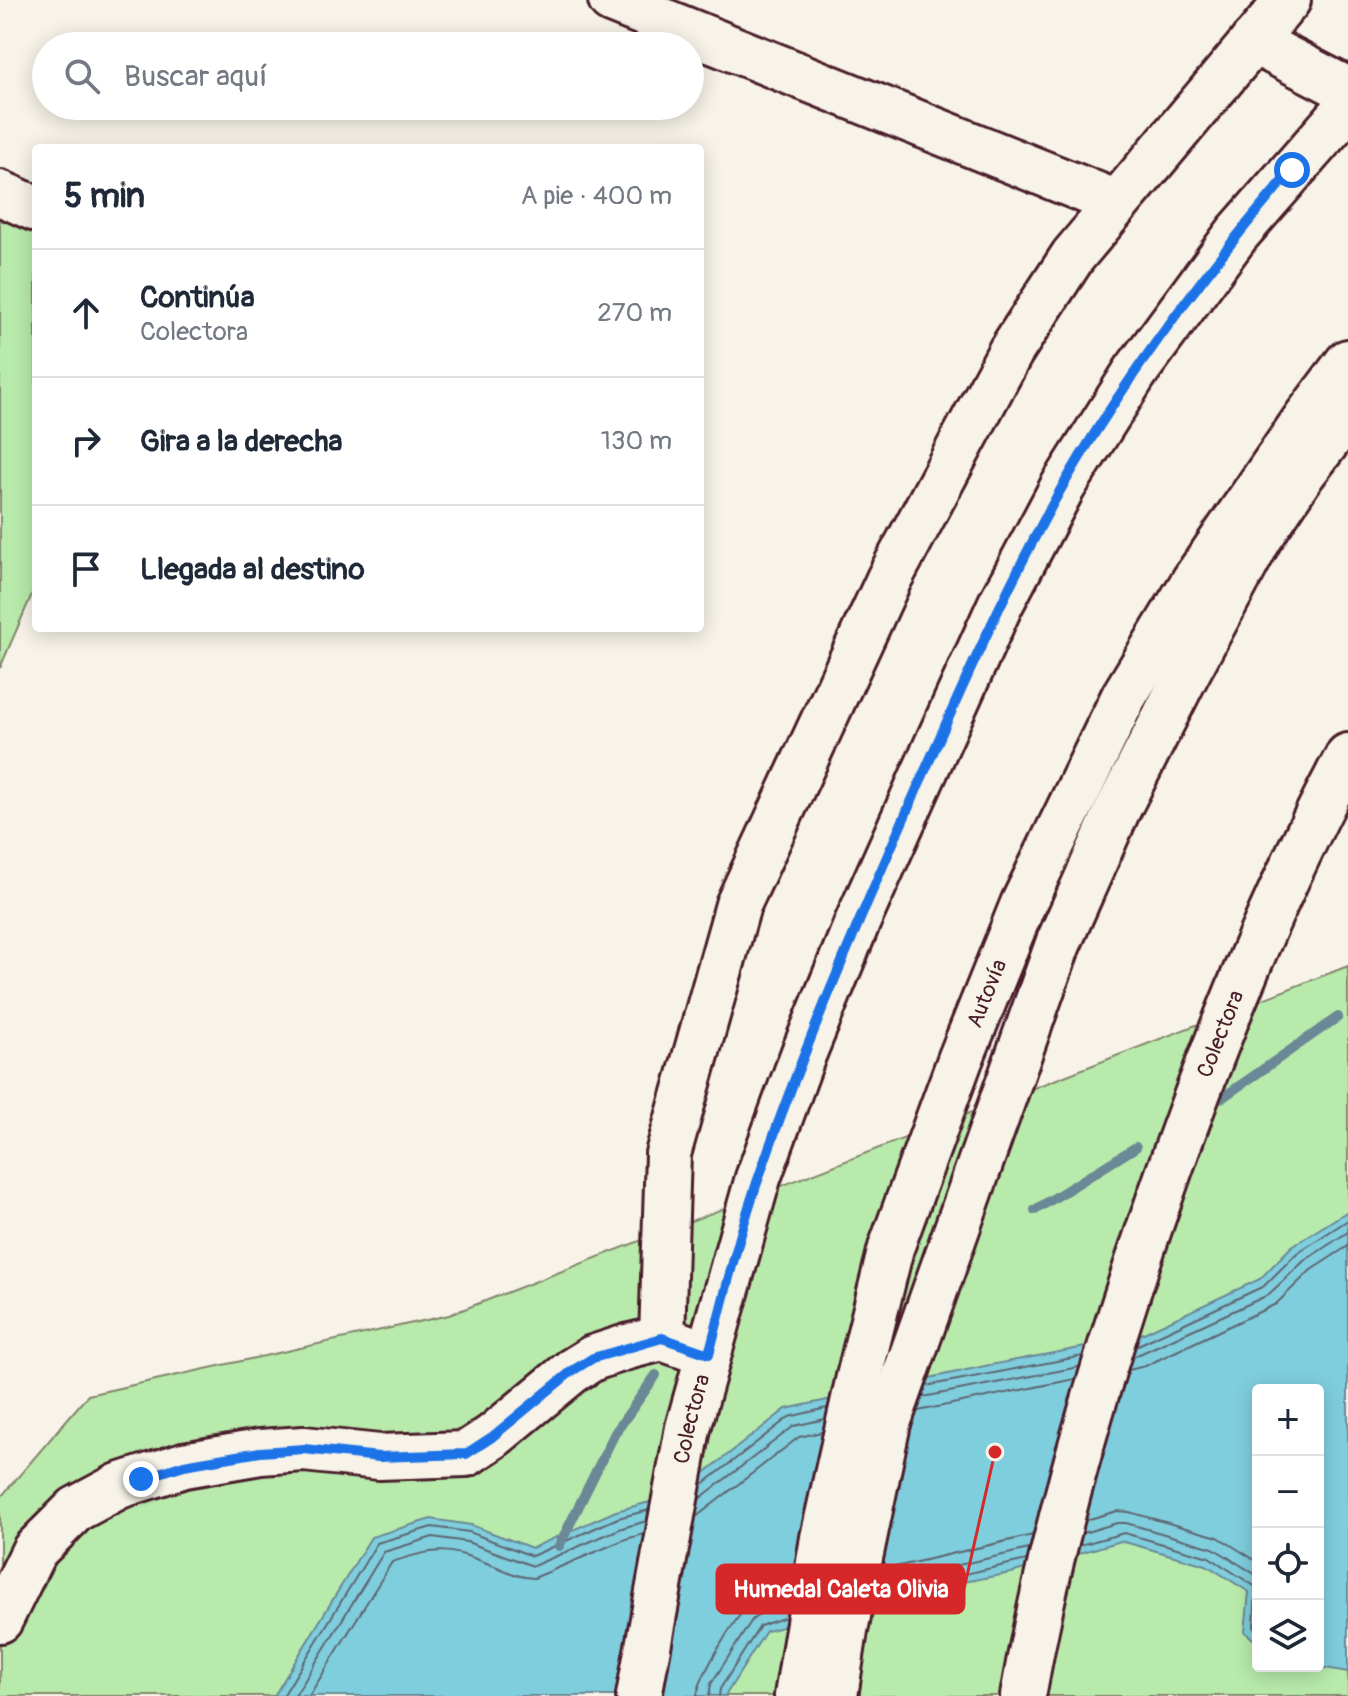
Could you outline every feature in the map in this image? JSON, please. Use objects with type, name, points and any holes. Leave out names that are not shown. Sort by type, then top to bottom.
[{"type":"street","points":[[611,0],[691,32]]},
{"type":"street","points":[[662,1338],[668,1154],[738,905],[908,540],[1011,351],[1073,256],[1288,0]]},
{"type":"street","points":[[704,37],[1117,203]]},
{"type":"street","points":[[1253,41],[1348,90]]},
{"type":"street","name":"Colectora","points":[[639,1696],[688,1428],[758,1178],[803,1055],[857,923],[1000,605],[1062,488],[1136,371],[1237,234],[1348,107]]},
{"type":"street","points":[[0,193],[32,207]]},
{"type":"street","name":"Autovía","points":[[797,1696],[823,1538],[891,1248],[960,1060],[1023,904],[1124,696],[1194,581],[1348,362]]},
{"type":"street","points":[[835,1696],[845,1630],[888,1423],[1058,944],[1117,811],[1252,552],[1303,473],[1348,414]]},
{"type":"street","name":"Colectora","points":[[1023,1696],[1036,1623],[1095,1398],[1187,1118],[1298,855],[1348,756]]},
{"type":"street","points":[[0,1620],[34,1551],[76,1509],[119,1486],[184,1465],[260,1452],[304,1449],[379,1457],[466,1454],[582,1365],[627,1347],[662,1338],[709,1354]]},
{"type":"green space","points":[[0,193],[32,207],[32,594],[0,668]]},
{"type":"green space","points":[[1348,966],[1348,1696],[0,1696],[0,1498],[88,1395],[449,1315]]},
{"type":"water","points":[[1348,1211],[1348,1672],[1324,1668],[1324,1384],[1252,1384],[1252,1638],[1245,1632],[1249,1592],[1206,1565],[1121,1541],[1011,1573],[947,1585],[766,1631],[725,1696],[274,1696],[371,1537],[431,1519],[471,1525],[532,1548],[616,1511],[676,1495],[786,1409],[1133,1338],[1260,1279],[1292,1246]]},
{"type":"waterway","points":[[1222,1098],[1338,1017]]},
{"type":"waterway","points":[[1035,1210],[1136,1147]]},
{"type":"waterway","points":[[559,1546],[615,1433],[656,1375]]},
{"type":"place","name":"Humedal Caleta Olivia","points":[[995,1452]]},
{"type":"route","points":[[141,1479],[184,1465],[260,1452],[304,1449],[379,1457],[466,1454],[593,1358],[662,1338],[709,1354],[758,1178],[803,1055],[857,923],[1000,605],[1062,488],[1136,371],[1237,234],[1292,170]]}]
